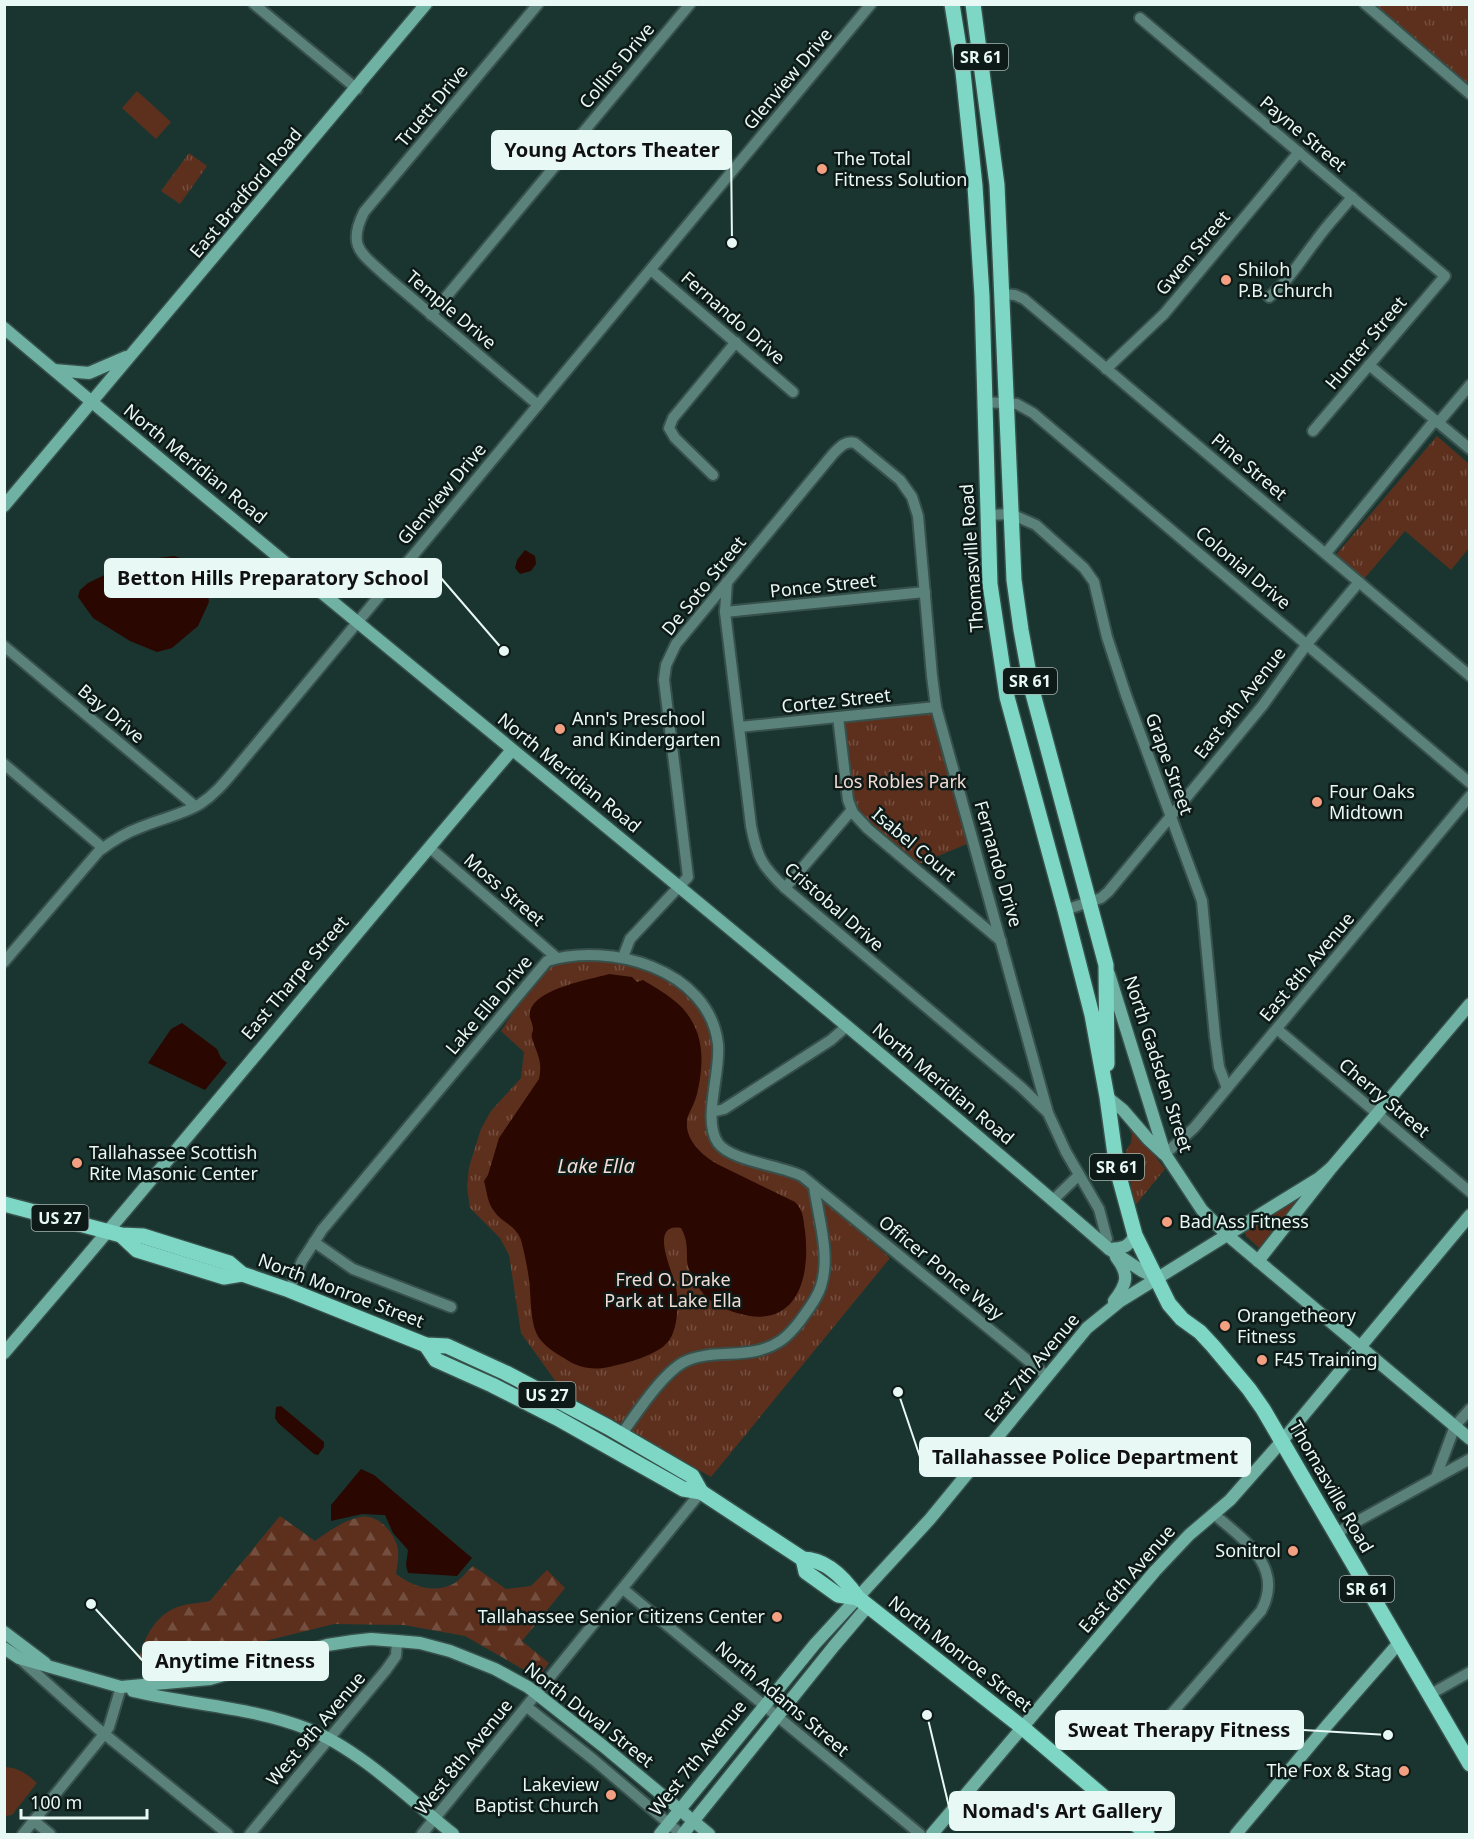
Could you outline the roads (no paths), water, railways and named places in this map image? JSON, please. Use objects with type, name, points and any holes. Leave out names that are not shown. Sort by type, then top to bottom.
[{"type":"main road","name":"Thomasville Road","points":[[952,4],[963,72],[975,186],[981,278],[990,584],[998,642],[1007,697],[1092,1015],[1118,1169],[1135,1235],[1157,1278],[1249,1389],[1336,1533],[1398,1644],[1470,1764]]},
{"type":"main road","name":"Thomasville Road","points":[[973,4],[997,185],[1014,580],[1032,690],[1106,965],[1107,1097]]},
{"type":"main road","points":[[957,32],[976,29]]},
{"type":"main road","points":[[975,186],[997,185]]},
{"type":"main road","points":[[981,278],[1001,275]]},
{"type":"main road","points":[[1029,778],[1052,769]]},
{"type":"main road","name":"North Monroe Street","points":[[4,1204],[115,1234],[137,1250],[224,1277],[242,1274],[289,1290],[426,1345],[447,1346],[506,1373],[621,1435],[692,1476],[702,1492],[803,1559],[817,1559],[847,1582],[863,1602],[1023,1728],[1147,1834]]},
{"type":"main road","name":"North Monroe Street","points":[[426,1345],[436,1360],[492,1385],[611,1447],[682,1490],[702,1492]]},
{"type":"main road","points":[[611,1447],[621,1435]]},
{"type":"street","points":[[254,4],[357,89]]},
{"type":"street","name":"East Bradford Road","points":[[4,506],[357,89],[426,4]]},
{"type":"street","name":"Truett Drive","points":[[355,232],[364,213],[538,4]]},
{"type":"street","name":"Collins Drive","points":[[431,315],[690,4]]},
{"type":"street","name":"Glenview Drive","points":[[4,962],[91,859],[103,848],[138,828],[195,806],[214,793],[234,771],[871,4]]},
{"type":"street","points":[[1365,4],[1470,94]]},
{"type":"street","name":"Payne Street","points":[[1140,18],[1445,276]]},
{"type":"street","name":"Gwen Street","points":[[1106,369],[1164,314],[1299,152]]},
{"type":"street","points":[[1269,297],[1281,287],[1352,197]]},
{"type":"street","name":"Temple Drive","points":[[355,232],[357,246],[364,255],[538,405]]},
{"type":"street","name":"Fernando Drive","points":[[651,270],[793,392]]},
{"type":"street","name":"Hunter Street","points":[[1313,431],[1445,276]]},
{"type":"street","name":"Pine Street","points":[[1002,294],[1015,295],[1024,299],[1470,676]]},
{"type":"street","name":"North Meridian Road","points":[[4,328],[512,750],[681,887],[1106,1246],[1142,1271],[1157,1278]]},
{"type":"street","points":[[713,475],[675,438],[669,428],[673,418],[736,342]]},
{"type":"street","points":[[54,370],[90,373],[132,354]]},
{"type":"street","points":[[1369,365],[1470,449]]},
{"type":"street","points":[[1326,553],[1470,385]]},
{"type":"street","name":"Colonial Drive","points":[[985,402],[1017,404],[1033,413],[1470,783]]},
{"type":"street","name":"Fernando Drive","points":[[849,441],[866,450],[900,480],[912,497],[916,508],[921,532],[936,706],[1048,1113],[1066,1152],[1099,1209],[1107,1239],[1106,1246]]},
{"type":"street","name":"De Soto Street","points":[[681,887],[688,877],[663,680],[665,669],[676,644],[833,454],[849,441]]},
{"type":"street","name":"Grape Street","points":[[987,515],[1011,514],[1036,525],[1084,568],[1094,582],[1110,646],[1202,901],[1219,1067],[1227,1088]]},
{"type":"street","name":"Cristobal Drive","points":[[728,582],[725,612],[754,845],[765,870],[1021,1087],[1048,1113]]},
{"type":"street","name":"East 9th Avenue","points":[[1065,910],[1101,898],[1108,892],[1263,705],[1307,644],[1359,582]]},
{"type":"street","name":"Ponce Street","points":[[725,612],[925,592]]},
{"type":"street","name":"Bay Drive","points":[[4,646],[195,806]]},
{"type":"street","name":"Cortez Street","points":[[739,727],[936,706]]},
{"type":"street","name":"Isabel Court","points":[[838,717],[848,800],[852,811],[868,830],[1002,941]]},
{"type":"street","name":"East Tharpe Street","points":[[4,1353],[115,1234],[283,1020],[512,750]]},
{"type":"street","points":[[4,764],[103,848]]},
{"type":"street","name":"East 8th Avenue","points":[[1165,1154],[1194,1128],[1470,796]]},
{"type":"street","points":[[785,888],[852,811]]},
{"type":"street","name":"Moss Street","points":[[429,847],[557,958]]},
{"type":"street","points":[[622,957],[630,939],[681,887]]},
{"type":"street","name":"Lake Ella Drive","points":[[289,1290],[302,1261],[322,1230],[535,974],[547,961],[557,958],[581,954],[622,957],[676,979],[687,987],[702,1004],[712,1023],[718,1045],[712,1112],[713,1133],[729,1153],[791,1171],[814,1186]]},
{"type":"street","name":"North Gadsden Street","points":[[1106,965],[1165,1154],[1202,1210],[1226,1234],[1470,1439]]},
{"type":"street","name":"East 7th Avenue","points":[[1258,1261],[1332,1167],[1470,1004]]},
{"type":"street","points":[[712,1112],[724,1109],[831,1040],[847,1026]]},
{"type":"street","name":"Cherry Street","points":[[1277,1029],[1470,1192]]},
{"type":"street","points":[[1107,1097],[1123,1110],[1148,1139],[1165,1154]]},
{"type":"street","name":"East 7th Avenue","points":[[778,1717],[828,1654],[863,1602],[1088,1328],[1107,1310],[1319,1178],[1332,1167]]},
{"type":"street","points":[[1053,1200],[1079,1174]]},
{"type":"street","points":[[621,1435],[666,1377],[684,1363],[704,1356],[752,1352],[770,1348],[785,1340],[791,1333],[817,1295],[824,1274],[823,1245],[814,1186]]},
{"type":"street","name":"Officer Ponce Way","points":[[814,1186],[1047,1376]]},
{"type":"street","name":"East 6th Avenue","points":[[932,1834],[1169,1554],[1215,1515],[1282,1442],[1470,1215]]},
{"type":"street","points":[[1106,1246],[1125,1248],[1130,1245],[1135,1235]]},
{"type":"street","points":[[314,1242],[353,1269],[451,1307]]},
{"type":"street","name":"North Meridian Road","points":[[1106,1246],[1122,1264],[1126,1276],[1124,1289],[1107,1310]]},
{"type":"street","points":[[1436,1477],[1455,1426],[1470,1409]]},
{"type":"street","points":[[1336,1533],[1470,1459]]},
{"type":"street","points":[[623,1589],[702,1492]]},
{"type":"street","points":[[1166,1720],[1261,1611],[1265,1603],[1268,1584],[1264,1564],[1255,1551],[1215,1515]]},
{"type":"street","name":"West 8th Avenue","points":[[422,1834],[623,1589]]},
{"type":"street","name":"North Adams Street","points":[[623,1589],[920,1834]]},
{"type":"street","name":"East 7th Avenue","points":[[764,1705],[814,1644],[863,1602]]},
{"type":"street","points":[[4,1632],[48,1666]]},
{"type":"street","name":"North Duval Street","points":[[4,1648],[19,1658],[121,1687],[210,1679],[327,1645],[371,1639],[420,1643],[461,1654],[495,1669],[537,1694],[709,1834]]},
{"type":"street","name":"West 9th Avenue","points":[[250,1834],[386,1670],[396,1656],[397,1641]]},
{"type":"street","points":[[814,1644],[828,1654]]},
{"type":"street","points":[[1236,1834],[1398,1644]]},
{"type":"street","points":[[19,1658],[97,1728],[228,1834]]},
{"type":"street","points":[[1429,1695],[1470,1672]]},
{"type":"street","points":[[23,1834],[105,1734],[121,1687],[189,1703],[265,1715],[311,1730],[345,1749],[378,1773],[453,1834]]},
{"type":"street","name":"West 7th Avenue","points":[[660,1834],[764,1705]]},
{"type":"street","name":"North Duval Street","points":[[526,1707],[594,1760],[682,1834]]},
{"type":"street","name":"West 7th Avenue","points":[[682,1834],[778,1717]]},
{"type":"street","points":[[34,1821],[50,1834]]},
{"type":"water","points":[[525,550],[535,556],[536,564],[531,571],[520,574],[515,568],[517,560]]},
{"type":"water","points":[[174,556],[191,561],[205,577],[209,602],[198,626],[172,648],[157,652],[130,641],[93,618],[78,597],[80,590],[88,583],[133,561]]},
{"type":"water","name":"Lake Ella","points":[[609,974],[632,977],[637,982],[643,980],[669,996],[686,1012],[695,1027],[701,1055],[701,1074],[697,1094],[688,1116],[690,1138],[704,1155],[717,1164],[795,1202],[803,1215],[806,1249],[802,1283],[795,1297],[786,1308],[773,1315],[757,1317],[727,1310],[705,1296],[690,1272],[686,1243],[681,1228],[671,1228],[666,1233],[664,1241],[676,1287],[677,1301],[677,1317],[670,1339],[660,1349],[645,1357],[618,1365],[593,1368],[582,1367],[568,1361],[551,1350],[536,1333],[531,1308],[529,1278],[521,1240],[516,1231],[492,1208],[484,1181],[488,1175],[499,1138],[539,1079],[540,1062],[532,1038],[533,1027],[530,1011],[542,996],[565,986]]},
{"type":"water","points":[[182,1023],[217,1049],[221,1058],[227,1063],[205,1090],[148,1063],[171,1029]]},
{"type":"water","points":[[281,1406],[324,1442],[324,1447],[318,1455],[278,1423],[275,1418],[276,1407]]},
{"type":"water","points":[[361,1469],[374,1475],[472,1558],[457,1576],[408,1573],[406,1565],[408,1550],[393,1533],[385,1515],[362,1514],[331,1521],[331,1505]]},
{"type":"place","name":"The Total Fitness Solution","points":[[822,169]]},
{"type":"place","name":"Young Actors Theater","points":[[732,243]]},
{"type":"place","name":"Shiloh P.B. Church","points":[[1226,280]]},
{"type":"place","name":"Betton Hills Preparatory School","points":[[504,651]]},
{"type":"place","name":"Ann's Preschool and Kindergarten","points":[[560,729]]},
{"type":"place","name":"Four Oaks Midtown","points":[[1317,802]]},
{"type":"place","name":"Tallahassee Scottish Rite Masonic Center","points":[[77,1163]]},
{"type":"place","name":"Bad Ass Fitness","points":[[1167,1222]]},
{"type":"place","name":"Orangetheory Fitness","points":[[1225,1326]]},
{"type":"place","name":"F45 Training","points":[[1262,1360]]},
{"type":"place","name":"Tallahassee Police Department","points":[[898,1392]]},
{"type":"place","name":"Sonitrol","points":[[1293,1551]]},
{"type":"place","name":"Anytime Fitness","points":[[91,1604]]},
{"type":"place","name":"Tallahassee Senior Citizens Center","points":[[777,1617]]},
{"type":"place","name":"Nomad's Art Gallery","points":[[927,1715]]},
{"type":"place","name":"Sweat Therapy Fitness","points":[[1388,1735]]},
{"type":"place","name":"The Fox & Stag","points":[[1404,1771]]},
{"type":"place","name":"Lakeview Baptist Church","points":[[611,1795]]},
{"type":"park label","name":"Los Robles Park","points":[[900,782]]},
{"type":"park label","name":"Fred O. Drake Park at Lake Ella","points":[[673,1290]]}]
